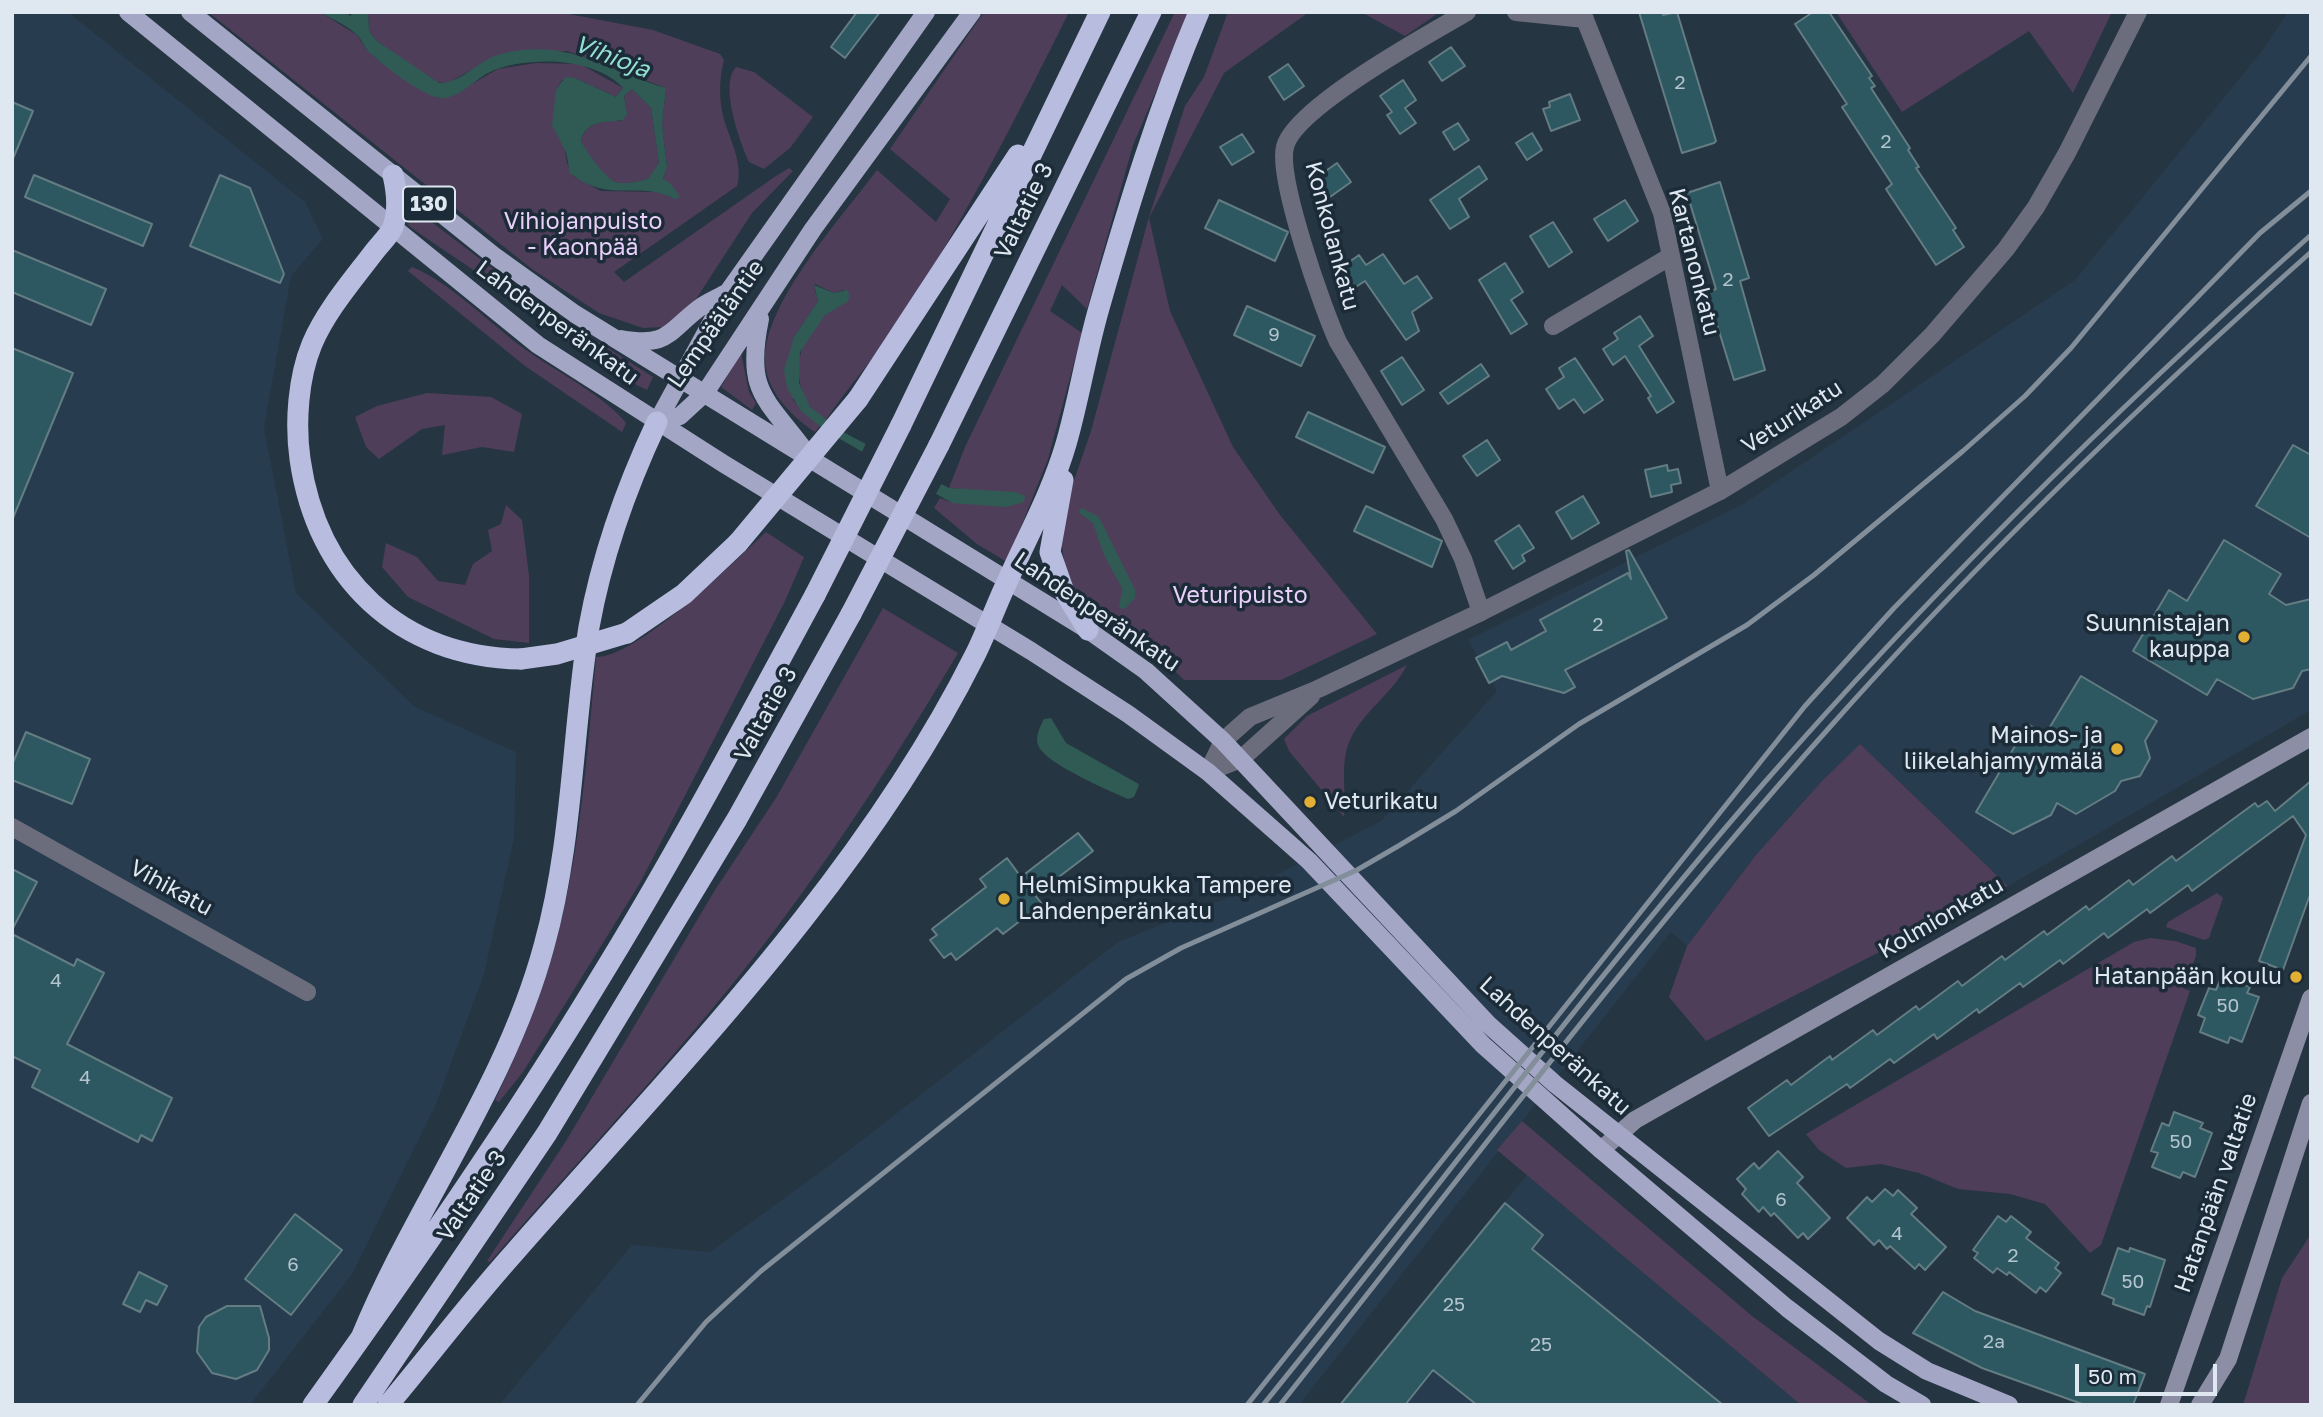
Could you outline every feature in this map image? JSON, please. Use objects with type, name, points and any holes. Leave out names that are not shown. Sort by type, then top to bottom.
[{"type":"highway","name":"Valtatie 3","points":[[361,1338],[517,1111],[598,982],[709,792],[815,595],[901,425],[1100,12]]},
{"type":"highway","name":"Valtatie 3","points":[[363,1405],[554,1122],[737,819],[851,614],[939,445],[1151,12]]},
{"type":"highway","points":[[388,1405],[511,1256],[673,1075],[809,911],[872,826],[975,656],[1007,580],[1051,488],[1066,443],[1098,311],[1142,160],[1163,98],[1199,12]]},
{"type":"highway","points":[[393,175],[397,205],[392,228],[330,312],[311,347],[299,408],[298,444],[304,486],[315,525],[343,574],[366,598],[410,631],[455,650],[485,658],[521,659],[557,654],[627,633],[684,594],[738,543],[858,399],[1062,89]]},
{"type":"highway","points":[[313,1405],[361,1338],[386,1276],[485,1100],[532,987],[560,876],[589,628],[600,575],[625,496],[657,422]]},
{"type":"highway","points":[[1066,443],[1050,552],[1063,589],[1088,629]]},
{"type":"main road","name":"Lahdenperänkatu","points":[[128,12],[538,345],[657,422],[989,625],[1128,714],[1208,772],[1309,861],[1483,1045],[1601,1150],[1787,1308],[1886,1384],[1922,1405]]},
{"type":"main road","name":"Lahdenperänkatu","points":[[190,12],[493,255],[611,337],[1088,629],[1146,671],[1241,759],[1488,1024],[1618,1134],[1879,1341],[1927,1371],[2009,1405]]},
{"type":"main road","name":"Lempääläntie","points":[[657,422],[727,292],[926,12]]},
{"type":"main road","name":"Lempääläntie","points":[[657,422],[680,416],[705,393],[813,229],[972,12]]},
{"type":"main road","name":"130","points":[[611,337],[642,341],[665,338],[699,309],[727,292]]},
{"type":"main road","points":[[762,308],[753,361],[759,391],[812,460]]},
{"type":"main road","name":"Kolmionkatu","points":[[1601,1150],[1635,1120],[2311,737]]},
{"type":"main road","name":"Hatanpään valtatie","points":[[2169,1405],[2311,998]]},
{"type":"main road","points":[[2200,1405],[2228,1359],[2311,1103]]},
{"type":"street","name":"Konkolankatu","points":[[1466,12],[1336,94],[1294,130],[1285,148],[1285,160],[1293,201],[1324,312],[1338,342],[1444,519],[1464,559],[1481,612]]},
{"type":"street","points":[[1516,12],[1583,16]]},
{"type":"street","name":"Veturikatu","points":[[1208,772],[1223,741],[1250,717],[1318,689],[1481,612],[1720,491],[1842,417],[1883,384],[1932,335],[2006,249],[2036,207],[2067,153],[2138,12]]},
{"type":"street","name":"Kartanonkatu","points":[[1583,16],[1662,213],[1720,491]]},
{"type":"street","points":[[1553,326],[1671,256]]},
{"type":"street","name":"Veturikatu","points":[[1208,772],[1241,759],[1318,689]]},
{"type":"street","name":"Vihikatu","points":[[12,827],[307,992]]},
{"type":"shaded area","points":[[12,12],[68,12],[305,202],[323,239],[291,276],[264,428],[296,593],[415,707],[516,752],[514,838],[484,974],[436,1104],[352,1274],[250,1405],[12,1405]]},
{"type":"shaded area","points":[[320,12],[344,12],[351,16],[352,12],[368,12],[369,31],[377,41],[439,83],[456,79],[501,54],[547,50],[586,58],[666,88],[662,125],[667,167],[663,179],[670,183],[680,197],[674,199],[649,191],[598,188],[570,173],[566,152],[552,125],[556,90],[565,77],[575,78],[616,97],[623,88],[596,70],[560,62],[507,66],[486,74],[453,96],[440,98],[423,92],[403,79],[369,52],[353,32]],"holes":[[[632,89],[651,108],[659,163],[648,179],[615,182],[595,163],[581,139],[593,125],[623,120],[627,114],[624,96]]]},
{"type":"shaded area","points":[[2288,12],[2311,12],[2311,710],[2008,886],[1860,744],[1821,782],[1756,855],[1687,946],[1671,932],[1299,1405],[499,1405],[632,1245],[710,1252],[826,1168],[1118,942],[1251,888],[1381,821],[1497,691],[1468,640],[1743,504],[2075,280],[2262,51]]},
{"type":"shaded area","points":[[814,285],[834,293],[847,290],[850,296],[847,302],[825,315],[800,352],[799,383],[810,407],[845,433],[949,488],[1016,492],[1025,496],[1024,502],[1006,507],[952,503],[826,431],[801,411],[787,388],[784,370],[794,337],[818,301]]},
{"type":"shaded area","points":[[1082,508],[1099,517],[1135,590],[1135,598],[1125,609],[1119,608],[1122,588],[1104,555],[1093,523],[1078,512]]},
{"type":"shaded area","points":[[1051,718],[1066,743],[1137,783],[1139,785],[1134,797],[1128,799],[1093,783],[1064,768],[1043,752],[1037,742],[1038,735],[1044,719]]},
{"type":"shaded area","points":[[1527,1175],[1787,1393],[1801,1405],[1340,1405]]},
{"type":"green space","name":"Vihiojanpuisto - Kaonpää","points":[[208,12],[320,12],[357,35],[366,49],[382,63],[438,98],[451,96],[498,69],[536,63],[580,64],[623,88],[616,97],[575,78],[562,80],[556,90],[567,163],[573,176],[601,191],[660,192],[674,199],[670,183],[663,180],[667,166],[662,125],[666,88],[567,51],[498,55],[448,83],[436,82],[377,41],[369,31],[368,12],[558,12],[653,30],[720,54],[724,60],[720,81],[721,102],[739,169],[737,186],[614,272],[624,282],[776,176],[789,168],[793,171],[752,213],[694,302],[663,327],[643,328],[599,313],[532,269]]},
{"type":"green space","points":[[984,12],[1069,12],[992,162],[930,273],[898,324],[825,421],[811,408],[803,393],[799,376],[800,358],[813,326],[842,305],[844,290],[834,293],[815,284],[818,301],[794,337],[793,400],[820,426],[815,432],[789,410],[774,392],[769,381],[765,359],[768,336],[778,311],[808,260],[877,170],[936,222],[950,199],[890,149]]},
{"type":"green space","points":[[1175,12],[1190,12],[1133,145],[1087,309],[1062,285],[1050,311],[1082,333],[1048,459],[1007,562],[977,544],[934,508],[940,498],[952,503],[1022,494],[949,488],[965,447]]},
{"type":"green space","name":"Veturipuisto","points":[[1228,12],[1309,12],[1224,73],[1149,218],[1170,311],[1233,447],[1280,515],[1377,634],[1281,680],[1184,680],[1141,638],[1075,591],[1064,563],[1062,544],[1067,501],[1091,431],[1149,217],[1185,106],[1204,77]]},
{"type":"green space","points":[[1361,12],[1440,12],[1405,36]]},
{"type":"green space","points":[[1836,12],[2112,12],[2073,93],[2029,31],[1902,112]]},
{"type":"green space","points":[[736,67],[754,72],[813,117],[790,148],[764,169],[749,162],[736,128],[730,87],[731,75]]},
{"type":"green space","name":"Vihiojanpuisto - Kaonpää","points":[[632,89],[651,108],[659,163],[649,179],[619,183],[599,170],[589,157],[581,139],[592,125],[621,121],[626,107],[624,96]]},
{"type":"green space","points":[[417,211],[542,306],[653,377],[647,390],[583,352],[474,270],[408,225]]},
{"type":"green space","points":[[412,267],[441,283],[526,350],[606,403],[626,423],[622,432],[525,366],[408,271]]},
{"type":"green space","points":[[741,353],[749,392],[756,403],[752,410],[721,387]]},
{"type":"green space","points":[[427,393],[491,397],[522,414],[514,452],[482,447],[442,455],[445,425],[422,429],[379,459],[366,447],[355,417],[377,406]]},
{"type":"green space","points":[[506,505],[522,520],[529,576],[529,643],[494,639],[408,597],[382,567],[386,543],[417,557],[438,581],[465,585],[473,564],[492,551],[488,530],[501,524]]},
{"type":"green space","points":[[766,532],[804,557],[785,601],[640,883],[523,1072],[499,1102],[495,1100],[534,1011],[562,920],[581,808],[596,657],[614,653],[660,626]]},
{"type":"green space","points":[[883,608],[958,653],[937,688],[850,824],[746,967],[638,1095],[490,1262],[487,1261],[566,1141],[715,890],[776,798]]},
{"type":"green space","points":[[1407,665],[1393,686],[1360,723],[1348,745],[1344,763],[1344,817],[1289,751],[1284,739],[1307,716]]},
{"type":"green space","points":[[1860,744],[2008,886],[1706,1041],[1669,997],[1687,946],[1756,855],[1821,782]]},
{"type":"green space","points":[[2217,893],[2223,898],[2209,938],[2204,940],[2166,927],[2168,922]]},
{"type":"green space","points":[[2150,938],[2175,941],[2196,948],[2196,956],[2183,988],[2190,991],[2101,1245],[2090,1253],[2045,1204],[2010,1194],[1958,1189],[1919,1173],[1881,1164],[1846,1168],[1819,1150],[1806,1134],[2134,942]]},
{"type":"green space","points":[[1522,1121],[1752,1316],[1872,1405],[1801,1405],[1497,1150]]},
{"type":"green space","points":[[2311,1234],[2311,1405],[2243,1405],[2282,1278]]},
{"type":"pier","points":[[867,441],[943,481],[933,499],[861,454]]},
{"type":"building","points":[[857,12],[880,12],[845,58],[831,47]]},
{"type":"building","points":[[1639,12],[1662,12],[1663,15],[1677,12],[1716,141],[1714,143],[1682,153]]},
{"type":"building","points":[[1813,12],[1829,12],[1872,76],[1869,78],[1875,86],[1871,88],[1910,148],[1908,150],[1919,167],[1916,168],[1956,228],[1953,230],[1964,247],[1936,265],[1886,189],[1892,184],[1842,107],[1847,104],[1795,24]]},
{"type":"building","points":[[1451,47],[1465,66],[1442,81],[1429,62]]},
{"type":"building","points":[[1288,64],[1304,86],[1284,100],[1269,77]]},
{"type":"building","points":[[1403,80],[1416,100],[1405,108],[1416,123],[1400,134],[1387,115],[1392,112],[1380,96]]},
{"type":"building","points":[[1570,94],[1580,120],[1551,131],[1543,109],[1550,107],[1549,102]]},
{"type":"building","points":[[12,102],[33,111],[12,161]]},
{"type":"building","points":[[1458,123],[1469,140],[1454,150],[1443,132]]},
{"type":"building","points":[[1532,133],[1542,150],[1527,160],[1516,143]]},
{"type":"building","points":[[1242,134],[1254,152],[1232,165],[1220,147]]},
{"type":"building","points":[[1337,163],[1351,182],[1330,197],[1316,178]]},
{"type":"building","points":[[1479,166],[1487,179],[1459,199],[1469,217],[1450,229],[1430,200]]},
{"type":"building","points":[[34,175],[152,224],[143,246],[25,197]]},
{"type":"building","points":[[220,175],[250,188],[284,274],[280,283],[190,246]]},
{"type":"building","points":[[1720,182],[1749,278],[1740,281],[1765,370],[1734,380],[1707,292],[1716,289],[1687,193]]},
{"type":"building","points":[[1219,200],[1288,232],[1275,261],[1205,228]]},
{"type":"building","points":[[1625,200],[1638,221],[1608,241],[1594,219]]},
{"type":"building","points":[[1553,222],[1572,252],[1549,267],[1530,236]]},
{"type":"building","points":[[12,250],[106,289],[91,325],[12,292]]},
{"type":"building","points":[[1383,254],[1404,284],[1417,276],[1432,298],[1412,312],[1419,331],[1406,340],[1365,281],[1351,290],[1338,270],[1359,255],[1366,265]]},
{"type":"building","points":[[1505,263],[1523,292],[1511,300],[1527,324],[1511,334],[1479,280]]},
{"type":"building","points":[[1247,306],[1315,336],[1301,366],[1234,335]]},
{"type":"building","points":[[1640,316],[1653,336],[1639,346],[1674,402],[1657,413],[1648,398],[1651,396],[1625,356],[1613,365],[1603,349],[1618,339],[1614,333]]},
{"type":"building","points":[[12,348],[73,373],[13,518],[12,518]]},
{"type":"building","points":[[1402,357],[1424,390],[1402,405],[1381,371]]},
{"type":"building","points":[[1575,358],[1603,400],[1584,413],[1574,399],[1559,409],[1546,389],[1564,377],[1559,368]]},
{"type":"building","points":[[1481,364],[1489,376],[1448,404],[1440,393]]},
{"type":"building","points":[[1308,412],[1385,447],[1373,473],[1296,437]]},
{"type":"building","points":[[1487,440],[1500,460],[1477,476],[1463,456]]},
{"type":"building","points":[[2293,445],[2311,455],[2311,538],[2256,506]]},
{"type":"building","points":[[1667,465],[1668,471],[1678,469],[1681,483],[1671,485],[1672,492],[1651,497],[1645,470]]},
{"type":"building","points":[[1583,496],[1599,523],[1572,539],[1556,512]]},
{"type":"building","points":[[1366,506],[1442,541],[1432,567],[1354,531]]},
{"type":"building","points":[[1519,525],[1534,548],[1522,555],[1525,561],[1513,569],[1495,541]]},
{"type":"building","points":[[2224,540],[2281,574],[2269,594],[2286,605],[2311,599],[2311,669],[2302,671],[2293,688],[2253,699],[2217,679],[2207,695],[2133,651],[2169,590],[2187,601]]},
{"type":"building","points":[[1629,550],[1667,618],[1565,670],[1575,687],[1564,693],[1502,676],[1489,683],[1476,658],[1507,642],[1511,650],[1546,631],[1540,620],[1628,573],[1631,579],[1626,551]]},
{"type":"building","points":[[2081,676],[2157,721],[2145,741],[2150,758],[2140,776],[2121,781],[2115,791],[2076,814],[2057,803],[2051,815],[2013,834],[1976,812],[2028,724],[2045,735]]},
{"type":"building","points":[[26,732],[90,759],[72,804],[12,780],[12,765]]},
{"type":"building","points":[[2311,781],[2311,892],[2283,970],[2259,961],[2306,835],[2293,816],[2192,891],[2188,885],[2150,913],[2147,909],[2108,938],[2104,933],[2063,964],[2060,960],[2023,987],[2020,983],[1979,1013],[1977,1009],[1937,1039],[1934,1034],[1894,1063],[1890,1059],[1850,1088],[1847,1084],[1769,1136],[1748,1108],[1787,1080],[1791,1085],[1830,1056],[1832,1060],[1873,1030],[1877,1035],[1916,1006],[1919,1010],[1958,981],[1962,986],[2002,956],[2005,960],[2044,931],[2047,935],[2086,906],[2089,910],[2129,880],[2133,885],[2172,856],[2176,861],[2255,803],[2258,807],[2267,801],[2275,811]]},
{"type":"building","points":[[1078,833],[1093,851],[1035,895],[1042,904],[1003,934],[997,928],[956,960],[951,953],[944,958],[930,940],[937,935],[932,929],[986,887],[980,879],[1007,858],[1021,877]]},
{"type":"building","points":[[12,869],[37,882],[12,930]]},
{"type":"building","points":[[12,934],[74,966],[77,959],[104,973],[67,1044],[172,1098],[152,1141],[141,1135],[138,1142],[32,1087],[40,1070],[12,1056]]},
{"type":"building","points":[[2222,976],[2250,987],[2247,993],[2259,997],[2242,1042],[2230,1037],[2228,1043],[2200,1032],[2205,1018],[2198,1015],[2209,988],[2216,990]]},
{"type":"building","points":[[2174,1112],[2203,1123],[2200,1128],[2212,1133],[2195,1177],[2183,1172],[2180,1178],[2152,1167],[2158,1153],[2151,1151],[2162,1123],[2169,1126]]},
{"type":"building","points":[[1778,1151],[1803,1177],[1797,1183],[1830,1218],[1808,1239],[1803,1233],[1798,1238],[1774,1213],[1771,1216],[1763,1207],[1759,1212],[1742,1194],[1746,1189],[1737,1179],[1754,1163],[1759,1169]]},
{"type":"building","points":[[1885,1189],[1893,1196],[1898,1190],[1917,1208],[1911,1214],[1946,1247],[1925,1270],[1919,1264],[1915,1269],[1890,1246],[1887,1249],[1879,1240],[1874,1245],[1847,1218],[1867,1197],[1872,1202]]},
{"type":"building","points":[[1505,1203],[1543,1235],[1532,1249],[1723,1405],[1477,1405],[1433,1370],[1405,1405],[1340,1405]]},
{"type":"building","points":[[295,1214],[342,1250],[291,1315],[245,1279]]},
{"type":"building","points":[[1998,1216],[2006,1222],[2011,1216],[2031,1232],[2026,1238],[2059,1263],[2055,1268],[2061,1273],[2046,1292],[2040,1287],[2036,1293],[2009,1272],[2007,1275],[1997,1268],[1993,1273],[1974,1258],[1978,1253],[1973,1250]]},
{"type":"building","points":[[2118,1248],[2129,1252],[2130,1248],[2165,1260],[2150,1307],[2147,1306],[2144,1315],[2113,1304],[2114,1299],[2102,1294]]},
{"type":"building","points":[[139,1272],[167,1286],[157,1305],[146,1300],[140,1312],[123,1304]]},
{"type":"building","points":[[1943,1292],[1975,1311],[2145,1374],[2133,1405],[2085,1405],[1982,1368],[1913,1333]]},
{"type":"building","points":[[227,1306],[260,1306],[269,1338],[269,1350],[257,1370],[236,1379],[212,1373],[197,1352],[199,1327],[206,1317]]},
{"type":"railway","points":[[637,1405],[706,1322],[761,1271],[1126,979],[1181,948],[1357,870],[1400,845],[1456,811],[1579,724],[1747,625],[1814,575],[1963,451],[2025,396],[2071,348],[2311,56]]},
{"type":"railway","points":[[1247,1405],[1805,706],[1894,608],[2260,233],[2311,191]]},
{"type":"railway","points":[[1263,1405],[1636,936],[1828,711],[2029,500],[2168,366],[2311,235]]},
{"type":"railway","points":[[1280,1405],[1618,977],[1829,728],[1944,603],[2063,483],[2185,366],[2311,252]]},
{"type":"place","name":"Suunnistajan kauppa","points":[[2244,637]]},
{"type":"place","name":"Mainos- ja liikelahjamyymälä","points":[[2117,749]]},
{"type":"place","name":"Veturikatu","points":[[1310,802]]},
{"type":"place","name":"HelmiSimpukka Tampere Lahdenperänkatu","points":[[1004,899]]},
{"type":"place","name":"Hatanpään koulu","points":[[2296,977]]},
{"type":"water label","name":"Vihioja","points":[[612,57]]}]
